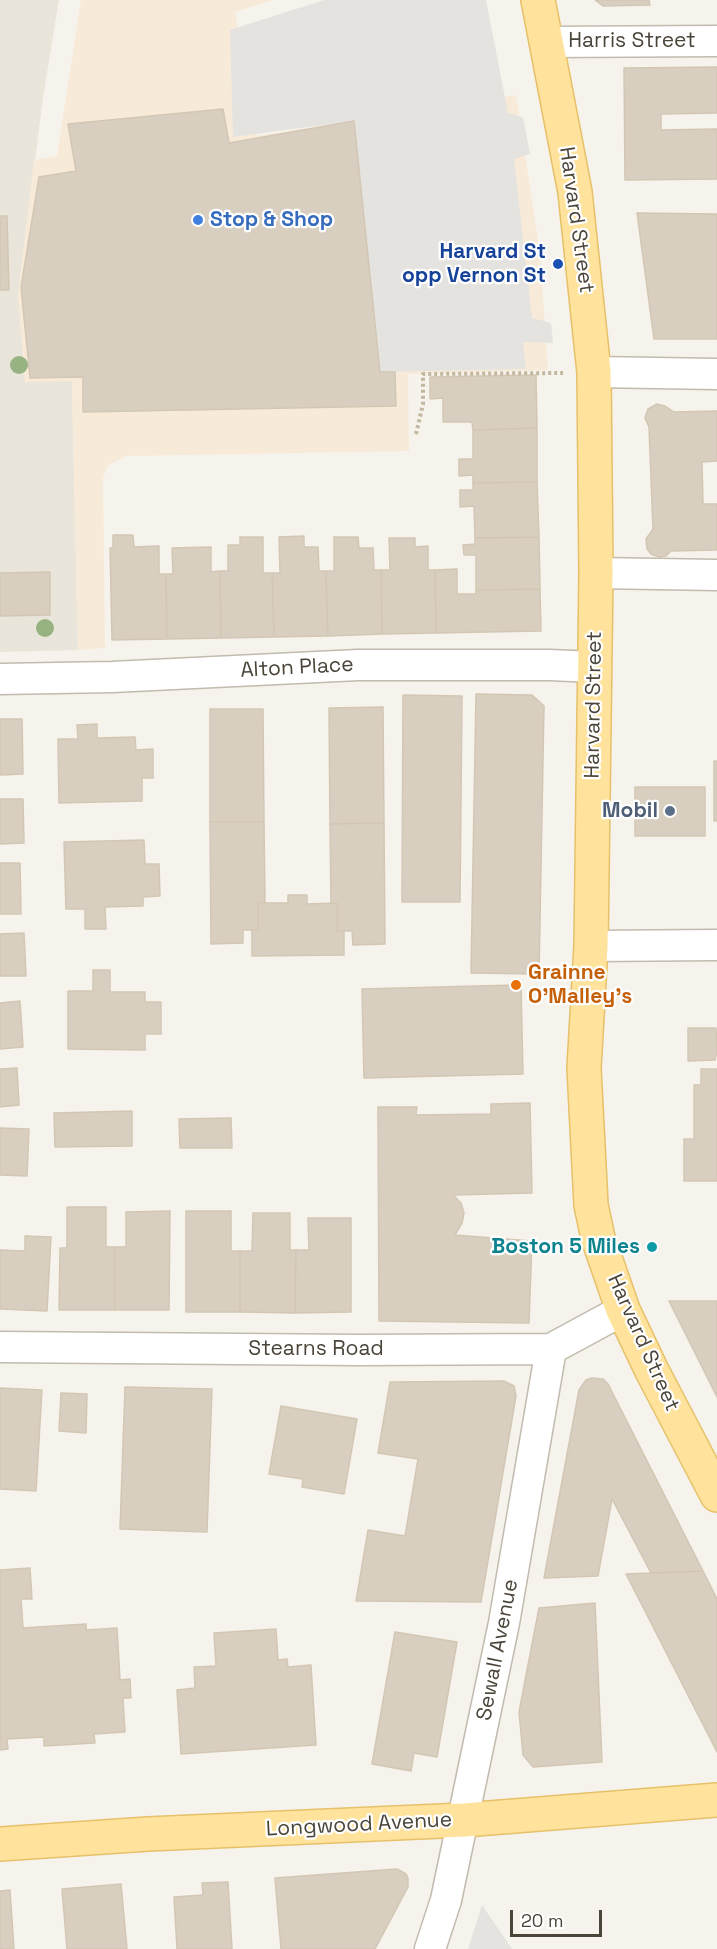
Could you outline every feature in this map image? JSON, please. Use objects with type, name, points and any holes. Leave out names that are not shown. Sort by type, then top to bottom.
[{"type":"main road","name":"Harvard Street","points":[[538,0],[575,192],[594,372],[596,573],[591,946],[584,1068],[591,1205],[598,1238],[623,1310],[717,1495]]},
{"type":"main road","name":"Longwood Avenue","points":[[0,1844],[148,1834],[464,1820],[717,1800]]},
{"type":"street","name":"Harris Street","points":[[547,42],[717,41]]},
{"type":"street","points":[[594,372],[717,374]]},
{"type":"street","points":[[596,573],[717,575]]},
{"type":"street","name":"Alton Place","points":[[0,679],[112,677],[358,665],[595,667]]},
{"type":"street","points":[[591,946],[717,945]]},
{"type":"street","name":"Stearns Road","points":[[0,1347],[551,1349],[623,1310]]},
{"type":"street","name":"Sewall Avenue","points":[[430,1949],[446,1900],[504,1623],[551,1349]]},
{"type":"path","points":[[416,434],[423,404],[423,374],[594,372]]},
{"type":"shaded area","points":[[0,0],[59,0],[43,97],[18,296],[72,381],[78,650],[0,652]]},
{"type":"shaded area","points":[[81,0],[273,0],[235,12],[257,136],[516,95],[540,253],[548,370],[408,374],[409,451],[126,456],[107,466],[103,478],[105,648],[78,650],[72,381],[25,382],[18,296],[34,160],[57,156]]},
{"type":"shaded area","points":[[324,0],[486,0],[508,113],[523,117],[530,154],[514,159],[532,318],[551,323],[553,343],[523,342],[526,369],[380,372],[354,121],[233,137],[230,30]]},
{"type":"shaded area","points":[[482,1905],[512,1949],[468,1949]]},
{"type":"building","points":[[595,0],[649,0],[650,5],[603,6]]},
{"type":"building","points":[[717,67],[717,113],[661,114],[661,130],[717,129],[717,179],[625,180],[624,68]]},
{"type":"building","name":"Stop & Shop","points":[[223,109],[229,143],[354,121],[380,372],[395,372],[396,406],[83,412],[83,377],[30,378],[21,287],[39,177],[76,171],[68,124]]},
{"type":"building","points":[[637,213],[717,214],[717,339],[654,339]]},
{"type":"building","points":[[0,216],[7,216],[9,290],[0,290]]},
{"type":"building","points":[[536,375],[537,428],[473,430],[472,422],[443,422],[443,398],[430,399],[430,377]]},
{"type":"building","points":[[657,404],[674,412],[717,411],[717,461],[702,462],[703,504],[717,504],[717,550],[671,551],[666,556],[659,557],[651,554],[647,549],[646,539],[653,529],[649,427],[645,418],[648,409]]},
{"type":"building","points":[[537,428],[537,482],[473,483],[473,475],[459,476],[459,459],[473,459],[473,430]]},
{"type":"building","points":[[537,482],[539,537],[475,538],[474,506],[460,507],[460,490],[473,490],[473,483]]},
{"type":"building","points":[[113,535],[133,535],[134,547],[159,546],[159,574],[166,574],[167,639],[112,640],[110,548],[113,548]]},
{"type":"building","points":[[304,536],[304,547],[318,547],[319,571],[326,571],[328,636],[274,637],[272,573],[280,573],[279,537]]},
{"type":"building","points":[[240,537],[263,537],[263,573],[272,573],[274,637],[221,638],[220,571],[228,571],[228,545],[240,545]]},
{"type":"building","points":[[334,537],[358,537],[359,548],[373,548],[374,570],[381,570],[382,634],[328,636],[326,571],[334,571]]},
{"type":"building","points":[[539,537],[540,589],[476,590],[476,555],[464,555],[463,545],[475,544],[475,538]]},
{"type":"building","points":[[389,538],[415,538],[415,547],[428,546],[428,570],[435,570],[436,633],[382,634],[381,570],[390,570]]},
{"type":"building","points":[[211,547],[211,572],[220,571],[221,638],[167,639],[166,574],[173,574],[172,548]]},
{"type":"building","points":[[457,569],[457,594],[476,594],[476,590],[540,589],[541,631],[436,633],[435,570]]},
{"type":"building","points":[[50,572],[50,615],[0,616],[0,573]]},
{"type":"building","points":[[476,694],[532,695],[544,706],[539,974],[471,973]]},
{"type":"building","points":[[403,695],[462,696],[460,902],[402,902]]},
{"type":"building","points":[[383,707],[384,823],[330,824],[329,708]]},
{"type":"building","points":[[210,709],[263,709],[264,822],[210,822]]},
{"type":"building","points":[[0,719],[22,719],[23,774],[0,775]]},
{"type":"building","points":[[97,724],[97,738],[135,737],[136,750],[153,749],[153,778],[142,778],[142,801],[59,803],[58,739],[78,739],[77,725]]},
{"type":"building","points":[[714,761],[717,761],[717,821],[714,821]]},
{"type":"building","points":[[635,787],[705,787],[705,836],[635,836]]},
{"type":"building","points":[[0,799],[23,799],[24,843],[0,844]]},
{"type":"building","points":[[210,822],[264,822],[265,903],[258,903],[258,930],[243,930],[243,943],[211,944]]},
{"type":"building","points":[[384,823],[385,944],[353,945],[352,931],[337,931],[337,903],[331,903],[330,824]]},
{"type":"building","points":[[144,840],[145,864],[159,864],[160,896],[143,897],[143,906],[105,907],[106,929],[85,929],[85,909],[66,909],[64,842]]},
{"type":"building","points":[[0,863],[20,863],[21,914],[0,914]]},
{"type":"building","points":[[288,895],[307,895],[307,904],[337,903],[337,931],[344,931],[344,955],[252,956],[252,930],[258,930],[258,903],[288,903]]},
{"type":"building","points":[[24,933],[26,976],[0,976],[0,934]]},
{"type":"building","points":[[93,970],[110,970],[110,992],[145,992],[145,1002],[161,1002],[161,1034],[145,1034],[145,1050],[68,1049],[68,991],[93,991]]},
{"type":"building","points":[[521,985],[523,1074],[364,1078],[362,989]]},
{"type":"building","points":[[20,1001],[23,1047],[0,1049],[0,1003]]},
{"type":"building","points":[[688,1028],[716,1028],[717,1055],[715,1060],[688,1061]]},
{"type":"building","points":[[17,1068],[19,1105],[0,1107],[0,1069]]},
{"type":"building","points":[[701,1069],[717,1069],[717,1181],[684,1181],[684,1139],[694,1139],[694,1085],[701,1085]]},
{"type":"building","points":[[530,1103],[532,1193],[453,1195],[461,1203],[464,1213],[462,1223],[455,1235],[532,1241],[529,1323],[379,1321],[378,1107],[417,1107],[416,1115],[491,1114],[491,1104]]},
{"type":"building","points":[[132,1111],[132,1146],[55,1147],[54,1113]]},
{"type":"building","points":[[231,1118],[232,1148],[180,1148],[179,1119]]},
{"type":"building","points":[[0,1128],[29,1129],[27,1176],[0,1175]]},
{"type":"building","points":[[67,1207],[106,1207],[106,1247],[115,1247],[115,1310],[59,1310],[60,1248],[67,1248]]},
{"type":"building","points":[[170,1211],[169,1310],[115,1310],[115,1247],[126,1247],[126,1212]]},
{"type":"building","points":[[186,1211],[231,1211],[231,1251],[240,1251],[240,1312],[186,1312]]},
{"type":"building","points":[[253,1213],[290,1213],[290,1250],[296,1250],[295,1313],[240,1312],[240,1251],[252,1251]]},
{"type":"building","points":[[308,1218],[351,1218],[351,1312],[295,1313],[296,1250],[309,1250]]},
{"type":"building","points":[[25,1236],[51,1237],[47,1311],[0,1309],[0,1250],[25,1251]]},
{"type":"building","points":[[669,1301],[717,1301],[717,1397]]},
{"type":"building","points":[[603,1379],[608,1384],[703,1571],[651,1573],[612,1499],[598,1576],[544,1578],[579,1390],[586,1380]]},
{"type":"building","points":[[504,1381],[514,1386],[516,1396],[481,1602],[356,1601],[368,1530],[405,1536],[418,1459],[378,1453],[390,1382]]},
{"type":"building","points":[[125,1387],[212,1389],[207,1532],[120,1529]]},
{"type":"building","points":[[0,1388],[42,1390],[36,1491],[0,1489]]},
{"type":"building","points":[[61,1393],[87,1394],[86,1433],[59,1431]]},
{"type":"building","points":[[281,1406],[357,1419],[344,1494],[302,1487],[303,1479],[269,1474]]},
{"type":"building","points":[[30,1568],[32,1599],[21,1599],[23,1628],[86,1624],[86,1630],[117,1628],[120,1680],[130,1679],[131,1698],[123,1698],[125,1732],[94,1734],[95,1743],[44,1746],[44,1737],[7,1739],[8,1749],[0,1750],[0,1570]]},
{"type":"building","points":[[703,1571],[717,1599],[717,1752],[626,1574]]},
{"type":"building","points":[[595,1603],[602,1762],[533,1767],[523,1755],[519,1712],[539,1608]]},
{"type":"building","points":[[276,1629],[278,1660],[287,1659],[288,1667],[311,1665],[316,1745],[181,1754],[177,1690],[195,1688],[194,1667],[216,1666],[214,1633]]},
{"type":"building","points":[[395,1632],[457,1642],[437,1757],[414,1753],[411,1771],[372,1764]]},
{"type":"building","points":[[397,1869],[406,1874],[408,1887],[375,1949],[281,1949],[275,1878]]},
{"type":"building","points":[[228,1882],[232,1949],[177,1949],[174,1897],[203,1895],[202,1883]]},
{"type":"building","points":[[121,1884],[127,1949],[67,1949],[62,1889]]},
{"type":"building","points":[[10,1890],[14,1949],[0,1949],[0,1891]]},
{"type":"place","name":"Stop & Shop","points":[[198,220]]},
{"type":"place","name":"Harvard St opp Vernon St","points":[[558,264]]},
{"type":"place","name":"Mobil","points":[[670,811]]},
{"type":"place","name":"Grainne O'Malley's","points":[[516,985]]},
{"type":"place","name":"Boston 5 Miles","points":[[652,1247]]}]
